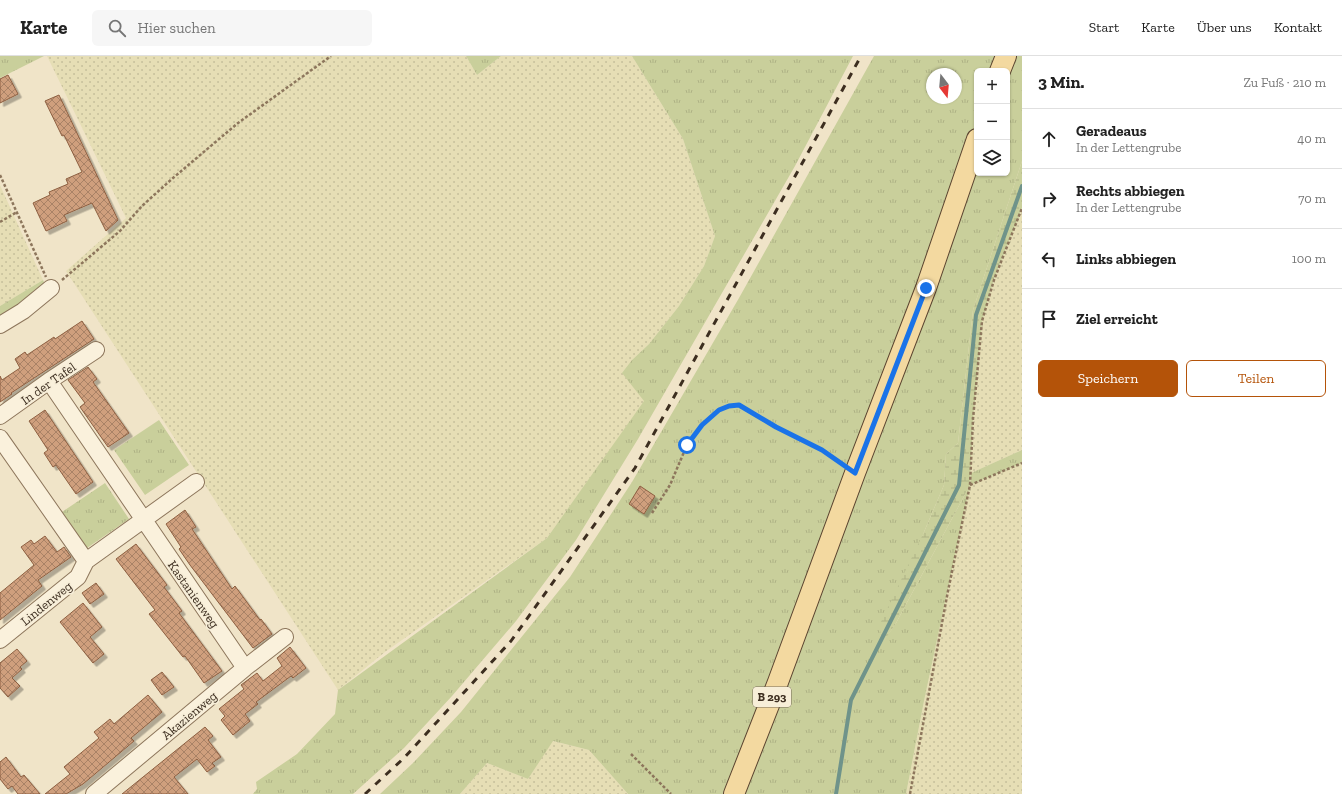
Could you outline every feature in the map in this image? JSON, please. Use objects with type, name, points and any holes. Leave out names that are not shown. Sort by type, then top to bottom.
[{"type":"main road","points":[[1001,68],[1006,56]]},
{"type":"main road","name":"B 293","points":[[734,794],[781,674],[855,473],[926,288],[977,140]]},
{"type":"street","points":[[0,325],[23,311],[51,288]]},
{"type":"street","name":"In der Tafel","points":[[0,416],[48,381],[96,350]]},
{"type":"street","name":"Kastanienweg","points":[[48,381],[245,668]]},
{"type":"street","points":[[0,438],[86,562],[196,482]]},
{"type":"street","name":"Lindenweg","points":[[0,640],[78,577],[86,562]]},
{"type":"street","name":"Akazienweg","points":[[94,794],[245,668],[285,637]]},
{"type":"path","points":[[0,175],[51,288],[120,231],[142,206],[238,123],[331,56]]},
{"type":"path","points":[[910,794],[948,591],[970,485],[973,420],[982,321],[994,280],[1022,208]]},
{"type":"path","points":[[0,222],[17,212]]},
{"type":"path","points":[[652,513],[670,485],[687,445],[702,425],[719,410],[729,406],[739,405],[776,427],[822,450],[855,473]]},
{"type":"path","points":[[970,485],[1022,463]]},
{"type":"path","points":[[631,754],[671,794]]},
{"type":"shaded area","points":[[47,56],[466,56],[477,75],[501,56],[632,56],[683,139],[715,236],[704,266],[679,306],[649,344],[632,360],[645,401],[547,538],[385,652],[338,690],[66,271],[126,218]]},
{"type":"shaded area","points":[[0,185],[43,280],[0,306]]},
{"type":"shaded area","points":[[1022,208],[1022,450],[971,473],[973,419],[982,321],[994,280]]},
{"type":"shaded area","points":[[1022,463],[1022,794],[906,794],[924,701],[970,485]]},
{"type":"shaded area","points":[[552,741],[589,750],[628,794],[460,794],[487,763],[528,779]]},
{"type":"green space","points":[[0,56],[44,56],[0,78]]},
{"type":"green space","points":[[466,56],[501,56],[477,75]]},
{"type":"green space","points":[[632,56],[853,56],[795,166],[638,439],[576,540],[516,621],[452,696],[404,748],[353,794],[253,794],[257,789],[256,782],[297,754],[335,714],[338,690],[547,538],[644,401],[622,373],[632,360],[649,344],[679,306],[704,266],[715,236],[683,139]]},
{"type":"green space","points":[[874,56],[998,56],[994,68],[974,68],[974,129],[928,259],[724,794],[628,794],[589,750],[553,741],[528,779],[487,763],[460,794],[380,794],[413,763],[461,712],[570,577],[632,482],[739,298]]},
{"type":"green space","points":[[1013,56],[1022,56],[1022,161],[973,310],[958,443],[946,454],[944,485],[924,532],[883,641],[895,625],[970,485],[924,701],[906,794],[742,794],[974,170],[974,176],[1010,176],[1009,68]]},
{"type":"green space","points":[[1022,161],[1022,208],[994,279],[982,321],[973,420],[970,485],[895,625],[883,642],[879,626],[924,532],[944,485],[946,454],[958,443],[973,310]]},
{"type":"green space","points":[[43,280],[47,289],[0,322],[0,306]]},
{"type":"green space","points":[[159,420],[189,465],[145,495],[114,450]]},
{"type":"green space","points":[[1022,450],[1022,463],[970,485],[971,473]]},
{"type":"green space","points":[[105,483],[129,519],[87,548],[62,512]]},
{"type":"building","points":[[8,75],[18,94],[0,103],[0,79]]},
{"type":"building","points":[[59,95],[118,220],[106,231],[92,203],[64,215],[67,221],[46,231],[33,203],[50,195],[49,192],[68,184],[66,179],[82,172],[45,101]]},
{"type":"building","points":[[82,321],[94,339],[11,393],[12,394],[0,402],[0,376],[2,380],[20,368],[15,359],[25,352],[27,355]]},
{"type":"building","points":[[88,367],[97,379],[93,382],[129,433],[108,447],[80,407],[85,403],[68,380]]},
{"type":"building","points":[[45,410],[93,482],[76,494],[56,465],[53,467],[44,453],[48,450],[29,421]]},
{"type":"building","points":[[640,486],[655,496],[644,514],[629,504]]},
{"type":"building","points":[[185,510],[196,527],[192,529],[232,589],[235,586],[272,634],[253,648],[190,565],[179,549],[181,547],[166,524]]},
{"type":"building","points":[[45,536],[57,552],[64,547],[71,557],[38,580],[42,586],[0,620],[0,593],[34,565],[21,547],[31,540],[34,544]]},
{"type":"building","points":[[136,544],[167,585],[164,587],[182,611],[179,613],[222,671],[204,683],[185,656],[183,657],[149,614],[155,610],[116,559]]},
{"type":"building","points":[[96,583],[104,594],[90,604],[82,593]]},
{"type":"building","points":[[83,603],[102,627],[90,637],[104,654],[93,663],[60,622]]},
{"type":"building","points":[[290,647],[306,668],[293,678],[291,676],[256,702],[258,704],[245,714],[250,721],[233,735],[221,720],[225,716],[219,709],[244,689],[241,685],[257,673],[263,681],[282,666],[277,658]]},
{"type":"building","points":[[17,649],[27,661],[20,667],[22,669],[12,678],[20,686],[8,697],[0,688],[0,663]]},
{"type":"building","points":[[162,672],[174,687],[162,695],[151,680]]},
{"type":"building","points":[[148,695],[162,712],[131,738],[134,741],[83,784],[66,794],[45,794],[70,774],[64,767],[99,738],[94,732],[110,719],[114,724]]},
{"type":"building","points":[[205,727],[213,736],[208,740],[221,757],[212,763],[215,766],[207,772],[197,759],[174,777],[188,794],[122,794]]},
{"type":"building","points":[[6,757],[21,777],[24,775],[40,794],[18,794],[12,786],[8,789],[0,779],[0,762]]},
{"type":"waterway","points":[[836,794],[851,700],[959,485],[976,315],[1022,186]]},
{"type":"railway","points":[[365,794],[404,758],[511,641],[635,468],[861,56]]},
{"type":"route","points":[[687,445],[702,425],[719,410],[729,406],[739,405],[776,427],[822,450],[855,473],[926,288]]}]
